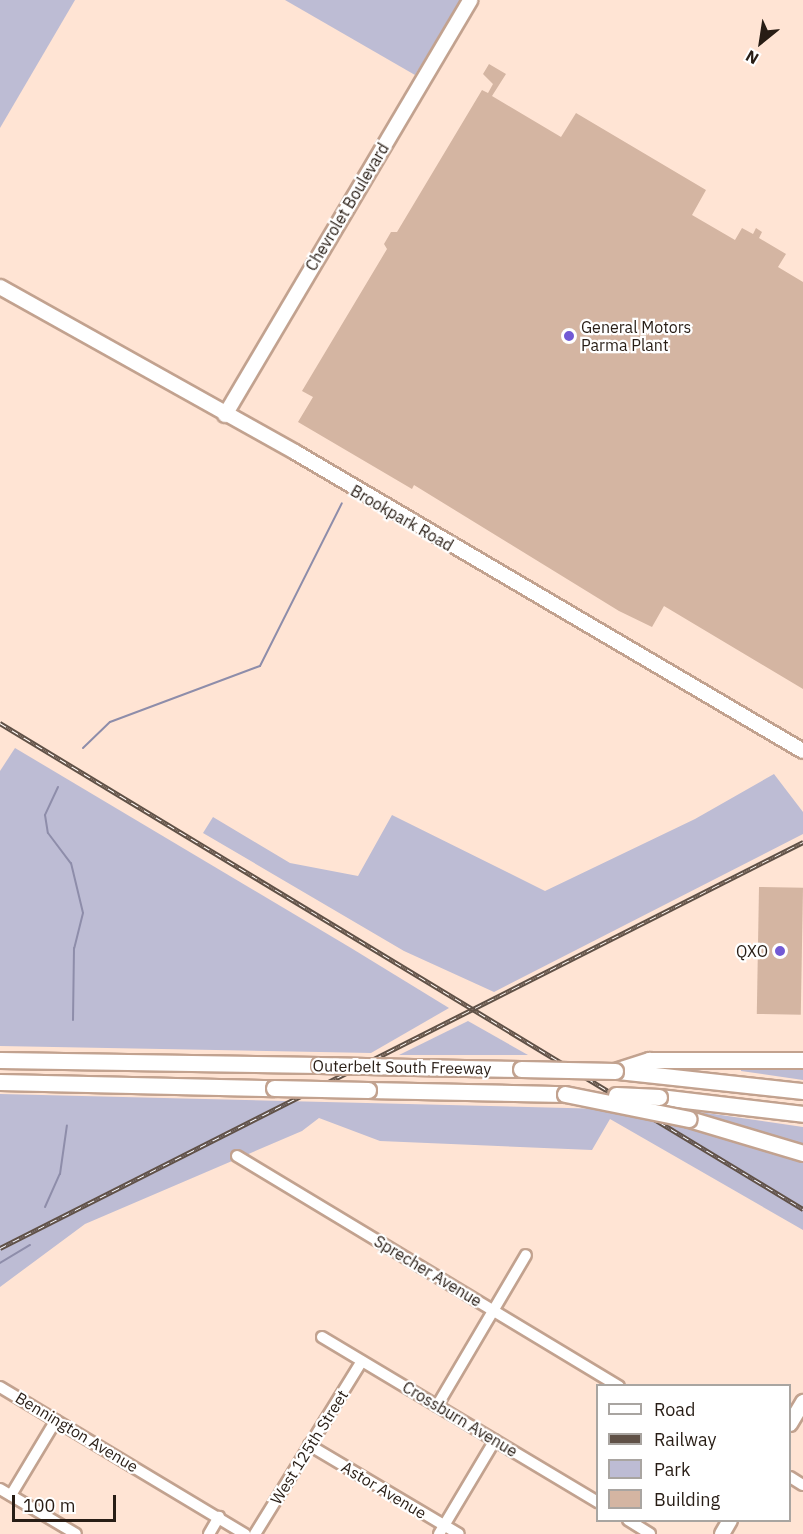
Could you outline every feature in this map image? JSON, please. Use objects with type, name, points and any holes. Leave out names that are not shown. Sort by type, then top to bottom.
[{"type":"highway","name":"Outerbelt South Freeway","points":[[0,1059],[615,1071],[694,1076],[803,1092]]},
{"type":"highway","points":[[615,1071],[649,1060],[803,1060]]},
{"type":"highway","name":"Outerbelt South Freeway","points":[[0,1082],[659,1097],[803,1114]]},
{"type":"highway","points":[[563,1094],[690,1119],[803,1153]]},
{"type":"main road","name":"Chevrolet Boulevard","points":[[225,415],[470,0]]},
{"type":"main road","name":"Brookpark Road","points":[[0,287],[803,751]]},
{"type":"main road","points":[[791,1421],[803,1402]]},
{"type":"street","name":"Sprecher Avenue","points":[[237,1156],[616,1384]]},
{"type":"street","points":[[437,1406],[526,1256]]},
{"type":"street","name":"Crossburn Avenue","points":[[322,1337],[596,1501]]},
{"type":"street","name":"West 125th Street","points":[[255,1534],[362,1361]]},
{"type":"street","name":"Bennington Avenue","points":[[0,1387],[245,1534]]},
{"type":"street","points":[[11,1495],[56,1420]]},
{"type":"street","points":[[442,1530],[495,1440]]},
{"type":"street","name":"Astor Avenue","points":[[309,1445],[442,1530],[459,1534]]},
{"type":"street","points":[[0,1489],[76,1534]]},
{"type":"street","points":[[210,1534],[219,1517]]},
{"type":"street","points":[[630,1522],[650,1534]]},
{"type":"green space","points":[[0,0],[75,0],[0,128]]},
{"type":"green space","points":[[285,0],[461,0],[415,75]]},
{"type":"green space","points":[[15,748],[449,1008],[371,1053],[0,1046],[0,771]]},
{"type":"green space","points":[[774,774],[803,812],[803,834],[494,992],[404,951],[203,833],[213,817],[290,863],[358,876],[392,815],[545,891],[695,819]]},
{"type":"green space","points":[[468,1021],[528,1055],[399,1055]]},
{"type":"green space","points":[[803,1064],[803,1080],[741,1071],[741,1067]]},
{"type":"green space","points":[[0,1094],[607,1109],[689,1125],[803,1160],[803,1230],[610,1119],[592,1150],[380,1141],[319,1118],[302,1131],[85,1224],[0,1287]]},
{"type":"green space","points":[[686,1110],[803,1127],[803,1149],[691,1116]]},
{"type":"building","name":"General Motors Parma Plant","points":[[489,64],[506,74],[492,96],[561,137],[576,113],[706,190],[692,215],[735,240],[742,228],[753,234],[756,228],[762,232],[759,238],[786,254],[778,267],[803,282],[803,689],[664,606],[652,627],[619,611],[414,485],[412,489],[298,422],[313,397],[302,391],[387,249],[384,244],[391,232],[397,232],[482,90],[488,93],[493,84],[483,74]]},
{"type":"building","name":"QXO","points":[[759,887],[803,888],[801,1015],[757,1014]]},
{"type":"waterway","points":[[83,748],[110,722],[260,666],[342,503]]},
{"type":"waterway","points":[[58,787],[45,815],[48,833],[71,863],[83,913],[74,948],[73,1020]]},
{"type":"waterway","points":[[45,1207],[60,1174],[67,1125]]},
{"type":"waterway","points":[[0,1263],[30,1245]]},
{"type":"railway","points":[[0,723],[803,1209]]},
{"type":"railway","points":[[0,1248],[803,842]]},
{"type":"place","name":"General Motors Parma Plant","points":[[569,336]]},
{"type":"place","name":"QXO","points":[[780,951]]}]
